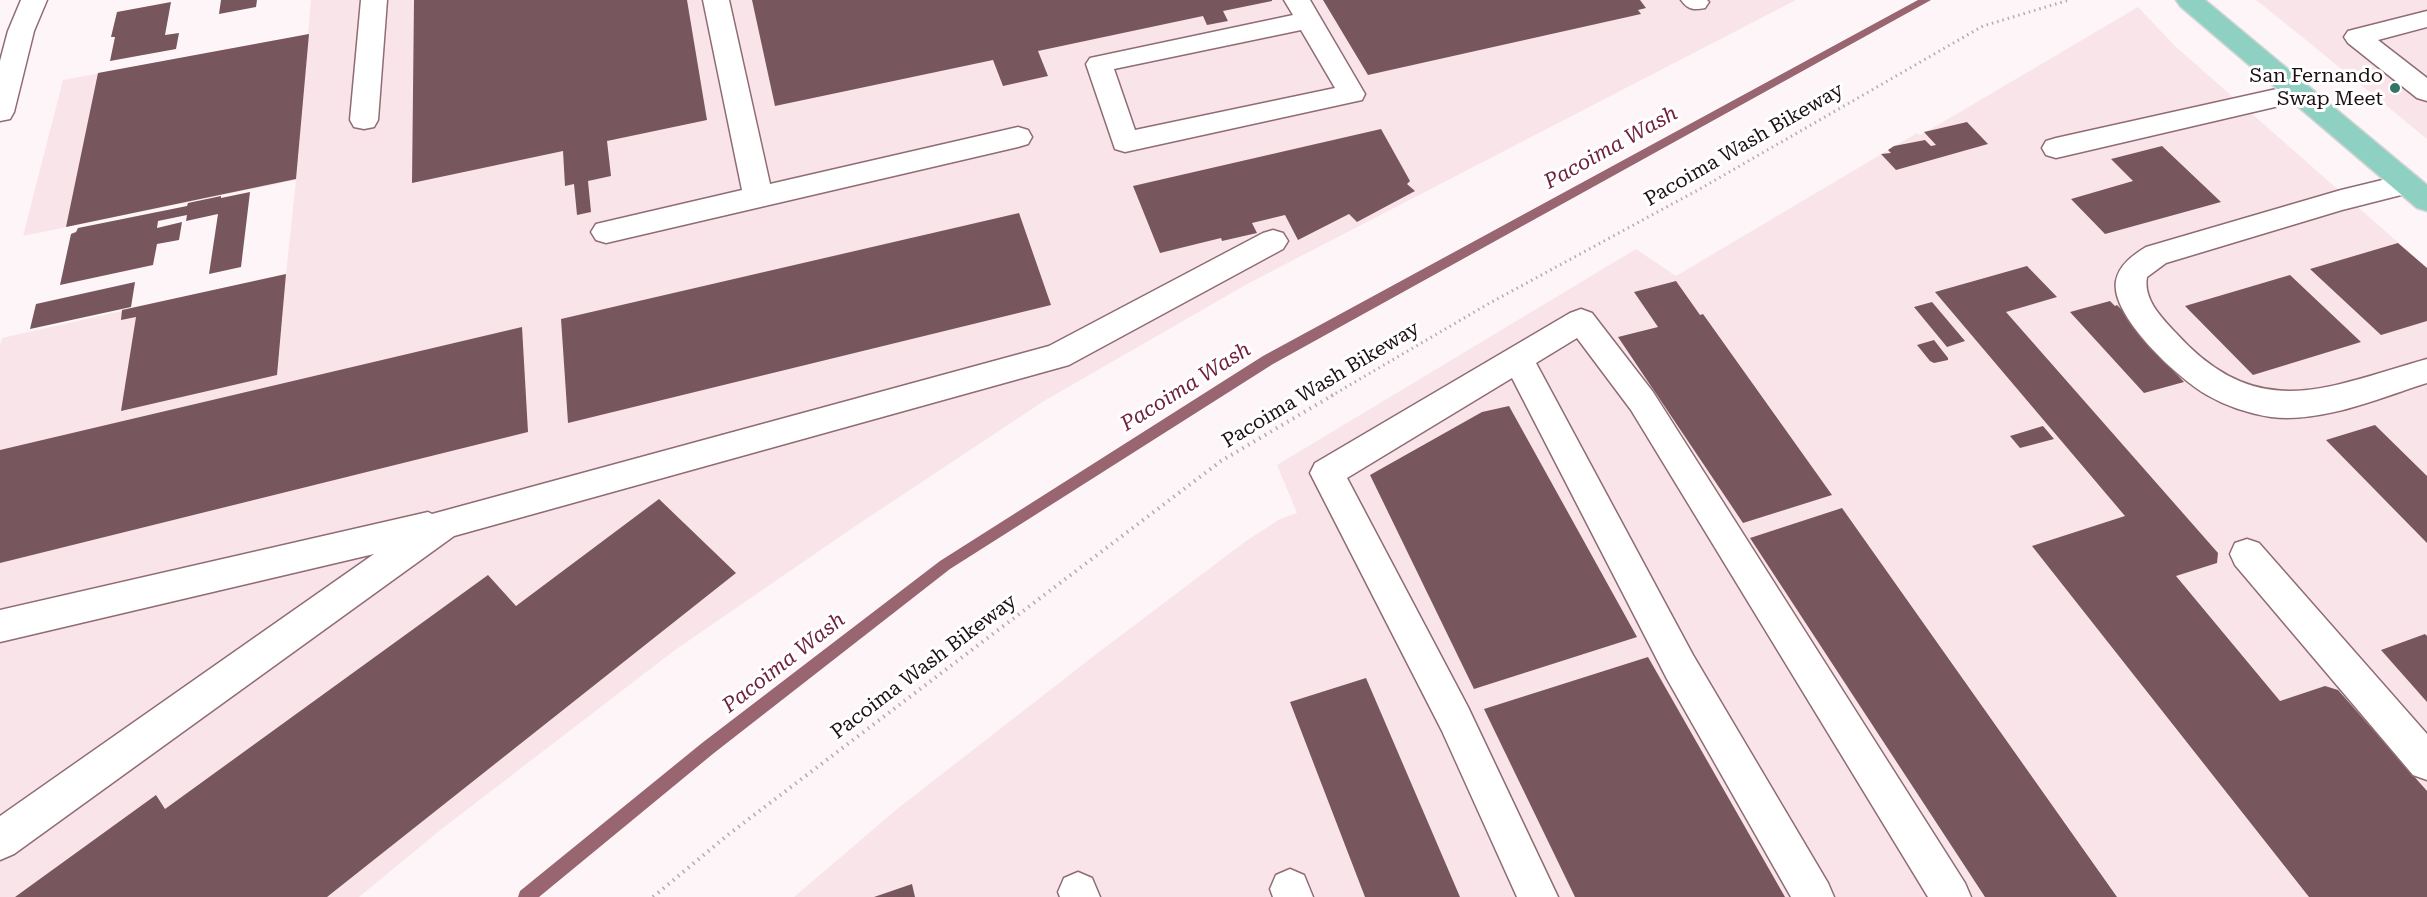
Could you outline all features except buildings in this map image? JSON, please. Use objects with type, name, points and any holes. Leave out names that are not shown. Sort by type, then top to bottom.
[{"type":"main road","points":[[2189,0],[2420,193]]},
{"type":"street","points":[[0,112],[10,33],[34,0]]},
{"type":"street","points":[[364,120],[374,0]]},
{"type":"street","points":[[716,0],[758,196]]},
{"type":"street","points":[[1303,10],[1352,94],[1125,142],[1099,64],[1303,10]]},
{"type":"street","points":[[2427,19],[2357,37],[2427,92]]},
{"type":"street","points":[[2056,148],[2299,93]]},
{"type":"street","points":[[606,232],[1018,137]]},
{"type":"street","points":[[2420,193],[2341,200],[2156,255],[2139,265],[2131,283],[2136,305],[2165,344],[2198,374],[2239,397],[2272,404],[2302,405],[2427,371]]},
{"type":"street","points":[[0,626],[444,524],[1058,356],[1273,241]]},
{"type":"street","points":[[1538,897],[1455,719],[1327,473],[1581,321],[1642,401],[1951,897]]},
{"type":"street","points":[[1518,359],[1680,667],[1814,897]]},
{"type":"street","points":[[0,840],[444,524]]},
{"type":"street","points":[[2247,554],[2427,762]]},
{"type":"path","name":"Pacoima Wash Bikeway","points":[[653,897],[729,834],[1221,461],[1488,304],[1698,190],[1983,26],[2068,0]]},
{"type":"shaded area","points":[[311,0],[1796,0],[1249,283],[1044,401],[854,527],[675,650],[443,828],[359,897],[0,897],[0,346],[2,338],[286,274],[296,180],[23,236],[63,80],[308,34]]},
{"type":"shaded area","name":"San Fernando Swap Meet","points":[[2256,0],[2427,0],[2427,139],[2301,36]]},
{"type":"shaded area","points":[[2138,7],[2175,46],[2427,268],[2427,897],[794,897],[897,809],[1099,652],[1246,541],[1280,519],[1297,513],[1277,465],[1636,249],[1676,276],[1917,133],[1920,135]]},
{"type":"waterway","name":"Pacoima Wash","points":[[526,897],[708,748],[945,565],[1268,360],[1926,0]]},
{"type":"place","name":"San Fernando Swap Meet","points":[[2395,88]]}]
